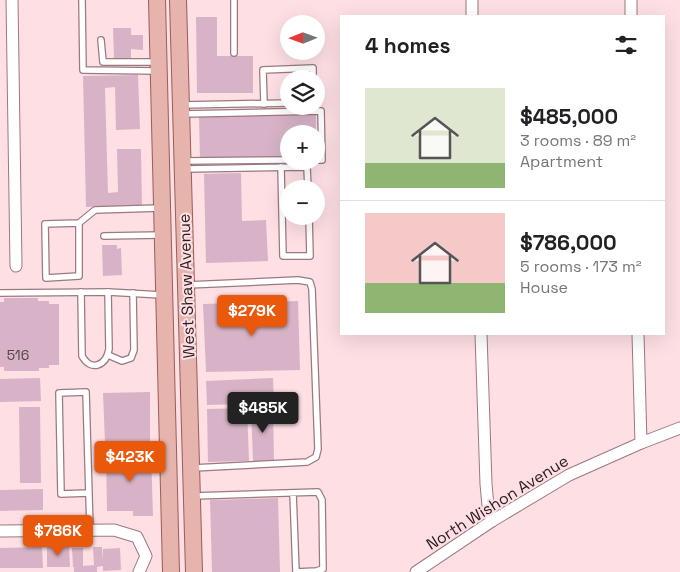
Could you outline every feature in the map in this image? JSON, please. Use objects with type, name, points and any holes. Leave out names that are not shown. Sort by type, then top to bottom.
[{"type":"main road","name":"West Shaw Avenue","points":[[157,0],[171,572]]},
{"type":"main road","name":"West Shaw Avenue","points":[[178,0],[194,572]]},
{"type":"street","points":[[12,0],[16,266]]},
{"type":"street","points":[[472,0],[472,15]]},
{"type":"street","points":[[631,0],[631,15]]},
{"type":"street","points":[[481,335],[486,484],[488,506],[492,521]]},
{"type":"street","points":[[638,335],[641,443]]},
{"type":"street","name":"North Wishon Avenue","points":[[416,572],[492,521],[569,475],[680,428]]},
{"type":"street","points":[[0,531],[114,530],[136,537],[146,556],[139,572]]},
{"type":"lane","points":[[82,0],[82,70],[159,66]]},
{"type":"lane","points":[[234,0],[234,53]]},
{"type":"lane","points":[[101,40],[103,62],[159,66]]},
{"type":"lane","points":[[264,104],[263,70],[313,68],[313,70]]},
{"type":"lane","points":[[181,110],[280,103]]},
{"type":"lane","points":[[181,110],[321,111],[321,125]]},
{"type":"lane","points":[[182,165],[280,160]]},
{"type":"lane","points":[[182,165],[280,167]]},
{"type":"lane","points":[[79,223],[79,276],[46,278],[45,224],[79,223],[96,210],[162,208]]},
{"type":"lane","points":[[282,225],[283,256],[310,256],[309,225]]},
{"type":"lane","points":[[104,236],[163,235]]},
{"type":"lane","points":[[186,286],[298,280],[310,282],[312,289],[318,449],[316,457],[307,462],[191,468]]},
{"type":"lane","points":[[0,292],[108,292],[164,295]]},
{"type":"lane","points":[[81,292],[82,356],[85,361],[95,366],[103,363],[108,355],[108,292]]},
{"type":"lane","points":[[108,355],[122,360],[131,358],[134,350],[133,293]]},
{"type":"lane","points":[[88,493],[61,494],[59,393],[86,392],[90,530]]},
{"type":"lane","points":[[191,496],[293,492],[318,492],[322,500],[323,569],[296,572],[293,492]]},
{"type":"building","points":[[196,17],[217,17],[217,56],[253,56],[253,93],[197,93]]},
{"type":"building","points":[[113,28],[131,28],[131,35],[143,35],[143,50],[131,49],[131,59],[114,59]]},
{"type":"building","points":[[138,75],[140,129],[116,130],[115,87],[105,88],[108,193],[118,192],[117,149],[141,149],[142,205],[86,207],[83,76]]},
{"type":"building","points":[[316,115],[316,125],[280,125],[280,157],[200,160],[199,117]]},
{"type":"building","points":[[241,173],[242,221],[266,220],[268,261],[206,263],[204,174]]},
{"type":"building","points":[[102,245],[117,245],[117,249],[121,248],[122,275],[103,276]]},
{"type":"building","points":[[4,298],[38,298],[38,301],[49,301],[49,304],[59,304],[59,365],[39,368],[39,371],[4,371],[4,367],[0,367],[0,302],[4,302]]},
{"type":"building","points":[[298,301],[300,370],[206,372],[203,304]]},
{"type":"building","points":[[40,378],[41,401],[0,402],[0,379]]},
{"type":"building","points":[[273,378],[274,403],[207,405],[206,381]]},
{"type":"building","points":[[150,392],[150,442],[105,443],[103,393]]},
{"type":"building","points":[[19,407],[40,407],[41,483],[20,483]]},
{"type":"building","points":[[273,407],[274,461],[253,461],[251,408]]},
{"type":"building","points":[[247,408],[249,461],[208,462],[207,409]]},
{"type":"building","points":[[151,453],[153,516],[133,516],[133,511],[107,511],[106,454]]},
{"type":"building","points":[[43,489],[43,510],[0,511],[0,490]]},
{"type":"building","points":[[278,498],[280,572],[212,572],[210,500]]},
{"type":"building","points":[[47,546],[69,546],[70,567],[47,567]]},
{"type":"building","points":[[42,547],[43,568],[0,568],[0,548]]},
{"type":"building","points":[[93,547],[102,547],[102,561],[103,549],[120,548],[121,570],[103,571],[103,566],[97,567],[97,572],[74,572],[72,548],[83,548],[83,566],[94,565]]}]
